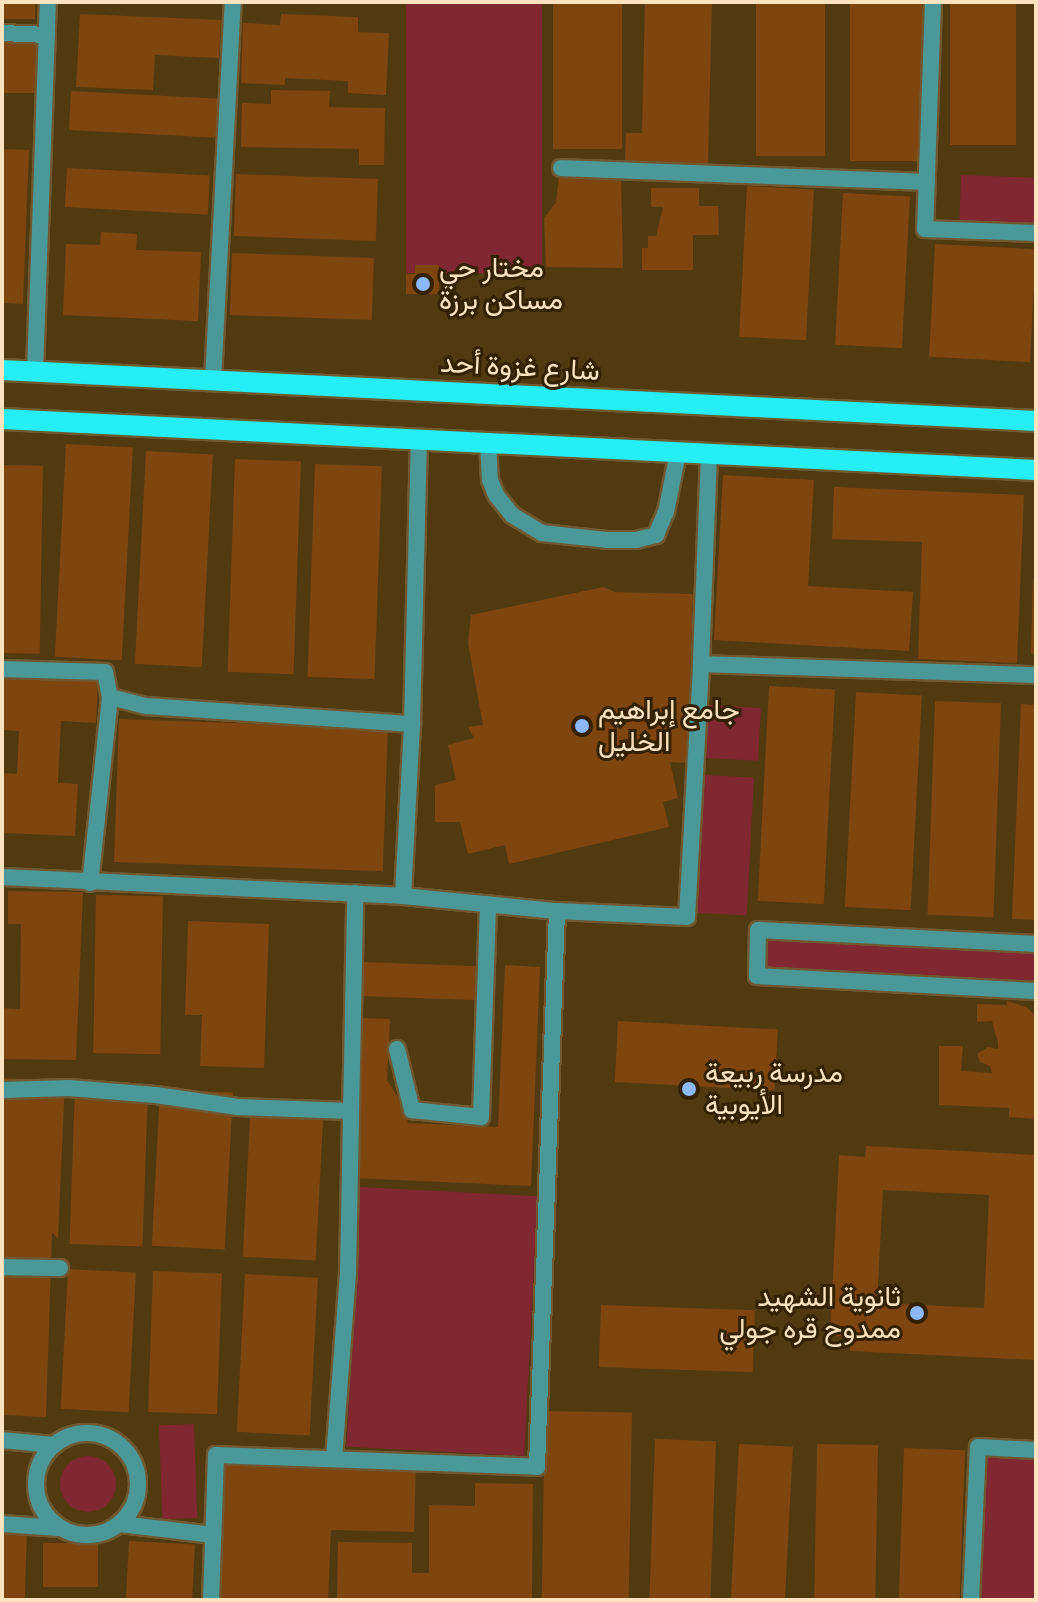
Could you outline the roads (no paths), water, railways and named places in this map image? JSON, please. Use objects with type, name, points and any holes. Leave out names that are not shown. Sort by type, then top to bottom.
[{"type":"main road","name":"شارع غزوة أحد","points":[[2,370],[1036,421]]},
{"type":"main road","points":[[2,419],[1036,470]]},
{"type":"street","points":[[35,372],[48,2]]},
{"type":"street","points":[[213,380],[233,2]]},
{"type":"street","points":[[933,2],[925,229],[1036,233]]},
{"type":"street","points":[[2,33],[47,35]]},
{"type":"street","points":[[561,168],[927,182]]},
{"type":"street","points":[[403,896],[412,724],[419,440]]},
{"type":"street","points":[[488,443],[490,480],[496,495],[512,515],[542,533],[607,540],[636,540],[656,535],[666,512],[678,453]]},
{"type":"street","points":[[2,877],[355,893],[557,911],[687,917],[709,454]]},
{"type":"street","points":[[701,664],[1036,675]]},
{"type":"street","points":[[2,669],[105,672],[110,697],[90,883]]},
{"type":"street","points":[[110,697],[147,706],[412,724]]},
{"type":"street","points":[[334,1459],[348,1273],[355,893]]},
{"type":"street","points":[[397,1049],[412,1110],[481,1117],[488,904]]},
{"type":"street","points":[[211,1600],[216,1455],[537,1467],[557,911]]},
{"type":"street","points":[[1036,944],[758,930],[757,976],[1036,991]]},
{"type":"street","points":[[2,1090],[69,1088],[156,1095],[238,1107],[351,1111]]},
{"type":"street","points":[[2,1267],[60,1268]]},
{"type":"street","points":[[59,1528],[39,1504],[35,1488],[39,1464],[53,1445],[67,1436],[98,1433],[125,1449],[138,1477],[138,1495],[120,1524]]},
{"type":"street","points":[[2,1440],[53,1445]]},
{"type":"street","points":[[971,1600],[978,1447],[1036,1450]]},
{"type":"street","points":[[2,1524],[59,1528],[90,1536],[120,1524],[213,1535]]},
{"type":"place","name":"مختار حي مساكن برزة","points":[[423,284]]},
{"type":"place","name":"جامع إبراهيم الخليل","points":[[582,726]]},
{"type":"place","name":"مدرسة ربيعة الأيوبية","points":[[689,1089]]},
{"type":"place","name":"ثانوية الشهيد ممدوح قره جولي","points":[[917,1313]]}]
